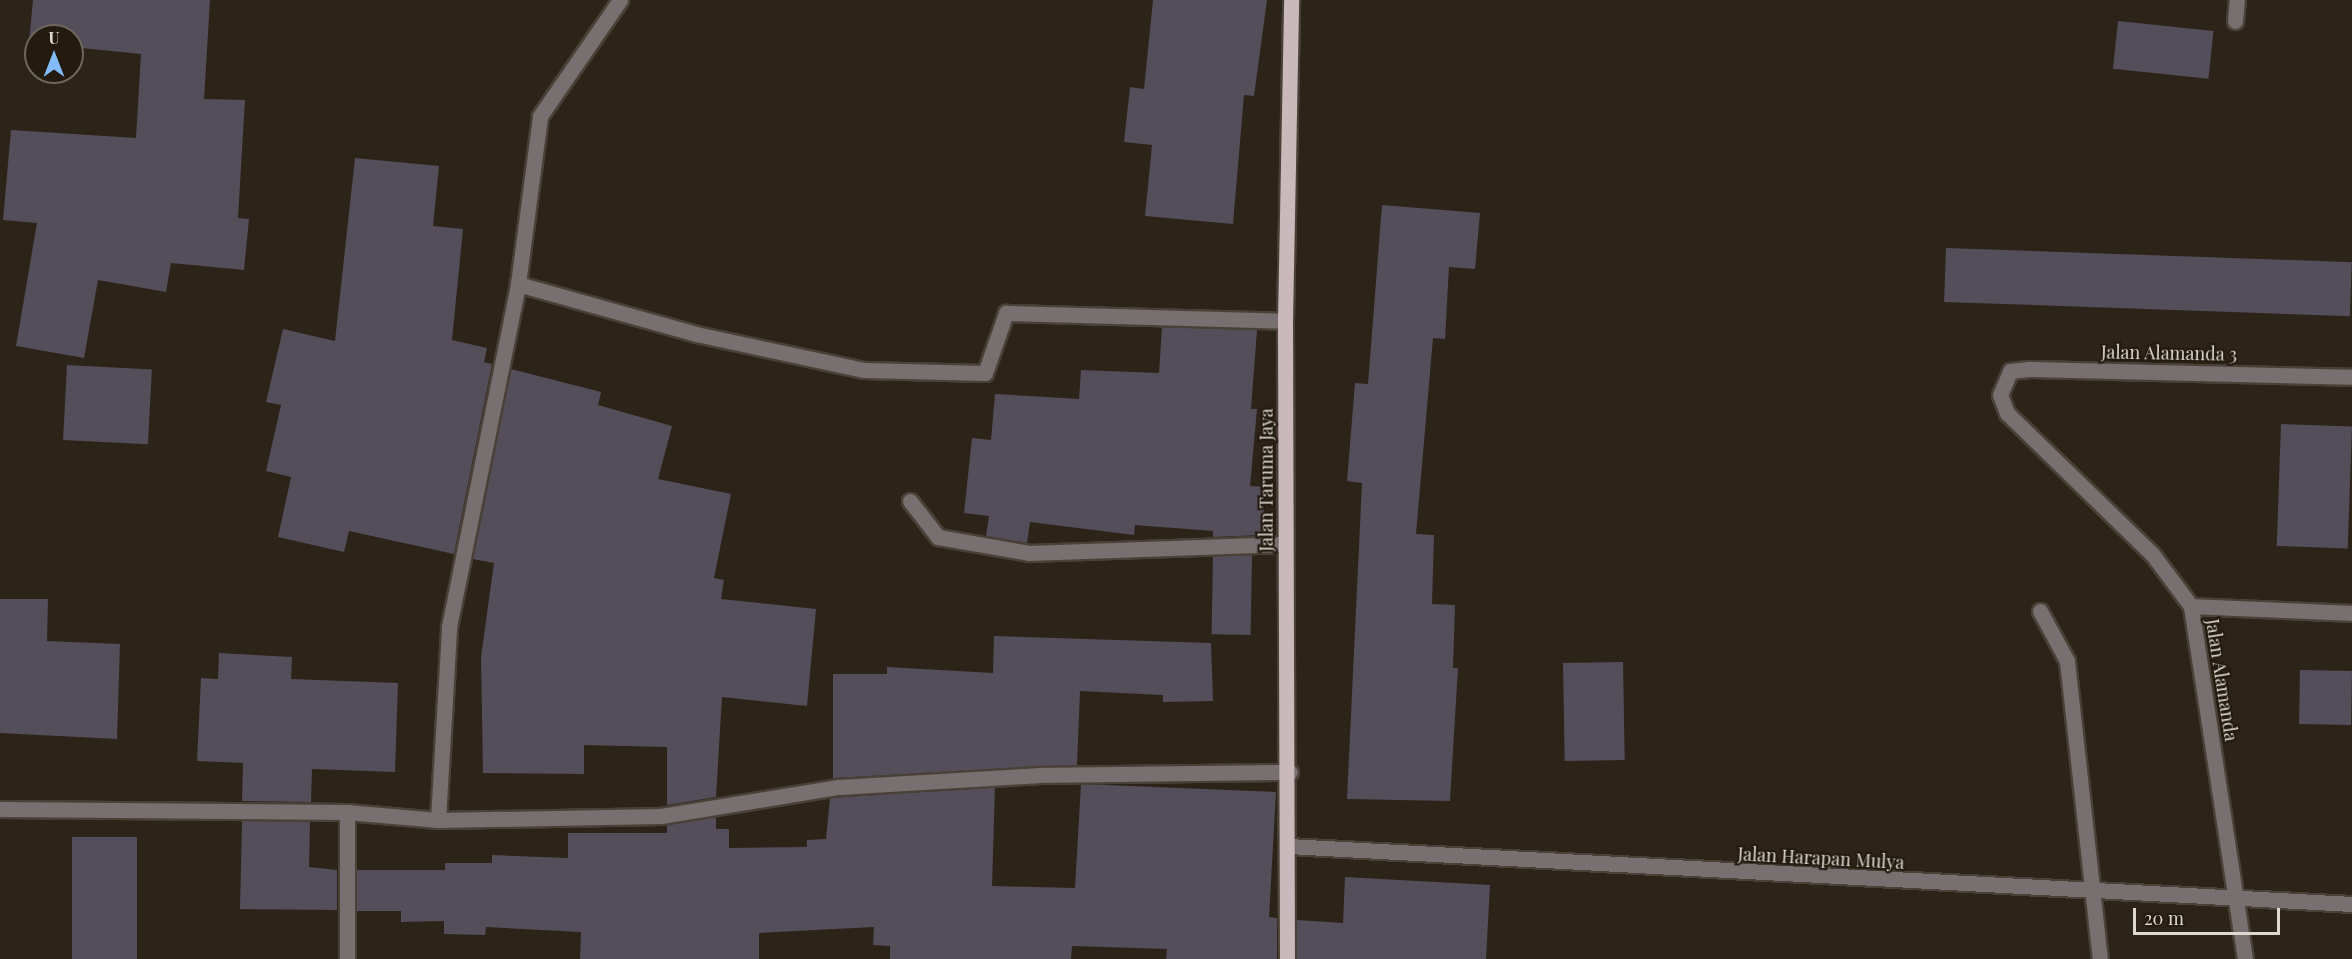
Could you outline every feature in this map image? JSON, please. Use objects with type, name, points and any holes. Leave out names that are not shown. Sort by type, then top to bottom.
[{"type":"main road","name":"Jalan Taruma Jaya","points":[[1287,959],[1290,772],[1285,544],[1285,321],[1291,0]]},
{"type":"street","points":[[438,820],[449,627],[518,284],[540,116],[620,0]]},
{"type":"street","points":[[2235,21],[2237,0]]},
{"type":"street","points":[[518,284],[696,334],[864,370],[985,373],[1006,313],[1285,321]]},
{"type":"street","name":"Jalan Alamanda 3","points":[[2000,395],[2010,371],[2029,369],[2352,377]]},
{"type":"street","name":"Jalan Alamanda","points":[[2000,395],[2007,413],[2153,555],[2191,606],[2245,959]]},
{"type":"street","points":[[910,501],[938,537],[1029,553],[1285,544]]},
{"type":"street","points":[[2191,606],[2352,614]]},
{"type":"street","points":[[2040,611],[2067,661],[2090,893],[2100,959]]},
{"type":"street","points":[[0,809],[347,812],[438,820],[661,816],[838,787],[1017,776],[1290,772]]},
{"type":"street","points":[[347,812],[347,959]]},
{"type":"street","name":"Jalan Harapan Mulya","points":[[1288,846],[2235,901],[2352,904]]},
{"type":"building","points":[[33,0],[210,0],[204,99],[245,100],[238,218],[249,219],[244,270],[171,263],[166,292],[98,280],[84,358],[16,346],[37,223],[3,220],[11,130],[136,138],[141,54],[84,48],[84,24],[31,24]]},
{"type":"building","points":[[1153,0],[1267,0],[1254,96],[1244,95],[1233,224],[1145,216],[1152,145],[1124,142],[1130,87],[1144,89]]},
{"type":"building","points":[[2118,21],[2213,31],[2208,79],[2113,69]]},
{"type":"building","points":[[355,158],[439,166],[433,226],[463,229],[452,340],[487,348],[484,362],[492,364],[454,554],[349,531],[344,552],[278,537],[291,477],[266,471],[281,405],[266,402],[283,329],[335,341]]},
{"type":"building","points":[[1382,205],[1480,213],[1475,269],[1449,267],[1445,339],[1433,338],[1416,534],[1434,535],[1432,604],[1455,605],[1453,668],[1458,668],[1450,801],[1347,799],[1362,483],[1347,481],[1355,383],[1368,384]]},
{"type":"building","points":[[1946,248],[2352,262],[2350,316],[1944,302]]},
{"type":"building","points":[[1162,327],[1257,330],[1251,409],[1257,409],[1250,486],[1266,487],[1262,535],[1213,537],[1213,531],[1135,525],[1134,535],[1030,522],[1027,543],[986,536],[989,516],[964,513],[972,438],[991,440],[995,394],[1079,399],[1081,370],[1159,373]]},
{"type":"building","points":[[67,365],[152,369],[148,444],[63,440]]},
{"type":"building","points":[[511,369],[601,392],[598,405],[672,426],[658,479],[731,494],[714,578],[724,580],[721,599],[816,609],[807,706],[722,697],[716,797],[667,805],[667,747],[584,745],[584,774],[483,773],[481,657],[494,563],[473,559]]},
{"type":"building","points":[[2281,424],[2352,426],[2348,548],[2277,546]]},
{"type":"building","points":[[1213,554],[1252,555],[1251,635],[1212,634]]},
{"type":"building","points":[[0,599],[48,599],[47,641],[120,644],[117,739],[0,733]]},
{"type":"building","points":[[994,636],[1211,643],[1213,701],[1163,702],[1163,695],[1080,691],[1077,765],[833,778],[833,674],[887,674],[887,667],[993,673]]},
{"type":"building","points":[[219,653],[292,657],[291,679],[398,683],[395,772],[312,769],[311,802],[242,801],[243,763],[197,761],[201,678],[218,679]]},
{"type":"building","points":[[1623,662],[1625,760],[1565,761],[1563,663]]},
{"type":"building","points":[[2300,670],[2352,671],[2351,725],[2299,724]]},
{"type":"building","points":[[1081,784],[1276,792],[1269,917],[1277,918],[1277,959],[1166,959],[1167,949],[1072,946],[1071,959],[890,959],[890,946],[873,945],[874,927],[759,933],[759,959],[580,959],[581,932],[486,927],[485,935],[444,934],[444,921],[401,922],[401,911],[357,911],[357,870],[445,870],[445,863],[492,863],[492,855],[568,858],[568,833],[667,833],[667,825],[716,817],[716,829],[729,829],[729,848],[807,847],[807,840],[826,839],[830,798],[995,787],[992,886],[1075,888]]},
{"type":"building","points":[[242,821],[310,821],[309,867],[337,870],[337,910],[240,909]]},
{"type":"building","points":[[72,837],[137,837],[137,959],[72,959]]},
{"type":"building","points":[[1345,877],[1490,885],[1486,959],[1297,959],[1297,920],[1343,923]]}]
